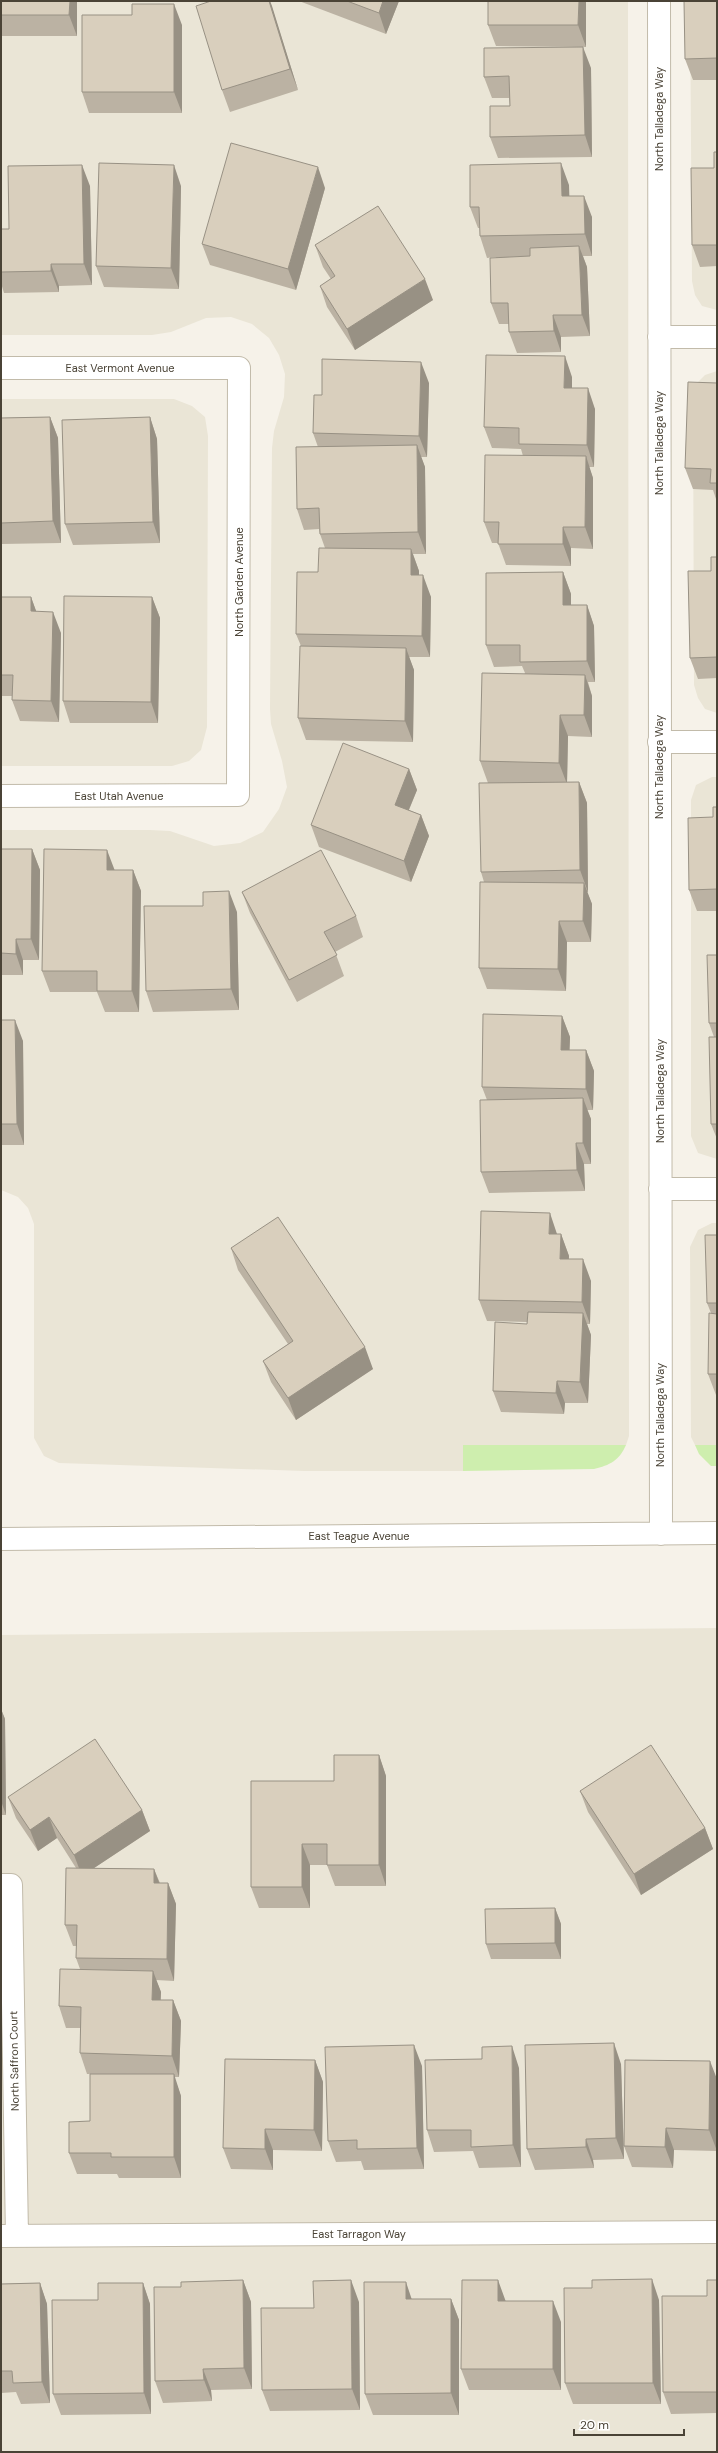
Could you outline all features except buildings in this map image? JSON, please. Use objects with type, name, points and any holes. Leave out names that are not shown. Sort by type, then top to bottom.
[{"type":"street","name":"North Talladega Way","points":[[658,1],[661,1534]]},
{"type":"street","points":[[659,337],[717,337]]},
{"type":"street","name":"East Vermont Avenue","points":[[1,368],[239,368]]},
{"type":"street","name":"North Garden Avenue","points":[[238,796],[239,368]]},
{"type":"street","points":[[659,742],[717,742]]},
{"type":"street","name":"East Utah Avenue","points":[[1,796],[238,796]]},
{"type":"street","points":[[660,1189],[717,1189]]},
{"type":"street","name":"East Teague Avenue","points":[[1,1539],[717,1533]]},
{"type":"street","name":"North Saffron Court","points":[[6,1885],[9,2236]]},
{"type":"street","name":"East Tarragon Way","points":[[9,2236],[717,2232]]},
{"type":"shaded area","points":[[1,1],[628,1],[629,1436],[626,1445],[463,1445],[463,1471],[304,1471],[59,1463],[44,1456],[34,1438],[34,1224],[28,1208],[18,1197],[1,1190],[1,830],[170,831],[214,846],[240,843],[263,832],[279,809],[287,787],[282,761],[271,724],[270,709],[272,448],[274,431],[284,397],[285,374],[279,355],[269,338],[252,324],[231,317],[206,318],[171,332],[152,335],[1,335]]},
{"type":"shaded area","points":[[690,1],[717,1],[717,310],[702,306],[695,295],[692,281]]},
{"type":"shaded area","points":[[717,371],[717,713],[705,709],[698,698],[694,685],[693,397],[696,384],[705,375]]},
{"type":"shaded area","points":[[1,399],[174,399],[192,406],[205,417],[208,436],[207,727],[201,750],[189,761],[172,766],[1,766]]},
{"type":"shaded area","points":[[712,777],[717,777],[717,1159],[698,1153],[691,1136],[691,800],[696,785]]},
{"type":"shaded area","points":[[712,1223],[717,1223],[717,1445],[695,1445],[691,1437],[690,1247],[698,1230]]},
{"type":"shaded area","points":[[717,1628],[717,2452],[1,2452],[1,1635]]},
{"type":"green space","points":[[463,1445],[626,1445],[617,1459],[613,1462],[594,1469],[463,1471]]},
{"type":"green space","points":[[695,1445],[717,1445],[717,1466],[711,1466],[699,1454]]}]
